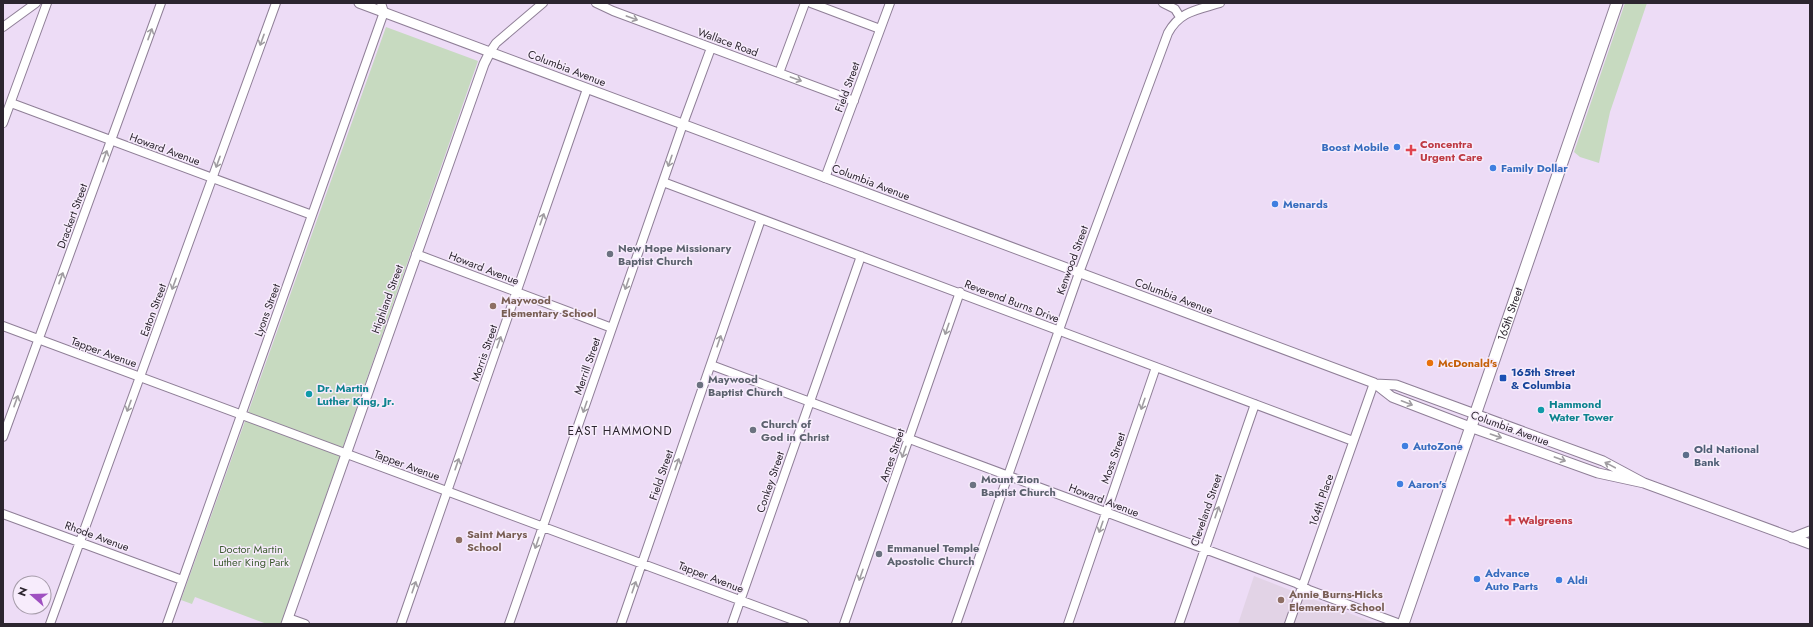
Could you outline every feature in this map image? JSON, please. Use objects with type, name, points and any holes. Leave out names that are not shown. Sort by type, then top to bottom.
[{"type":"main road","name":"165th Street","points":[[1401,624],[1617,3]]},
{"type":"street","points":[[3,27],[36,3]]},
{"type":"street","points":[[3,123],[47,3]]},
{"type":"street","name":"Drackert Street","points":[[3,437],[161,3]]},
{"type":"street","name":"Eaton Street","points":[[50,624],[276,3]]},
{"type":"street","name":"Columbia Avenue","points":[[359,3],[1374,383],[1396,385],[1603,461],[1644,483]]},
{"type":"street","points":[[381,3],[384,12]]},
{"type":"street","name":"Highland Street","points":[[287,621],[484,64],[496,43],[543,3]]},
{"type":"street","name":"Wallace Road","points":[[596,3],[613,11],[854,101]]},
{"type":"street","points":[[779,73],[805,3]]},
{"type":"street","points":[[811,3],[880,29]]},
{"type":"street","name":"Field Street","points":[[825,178],[890,3]]},
{"type":"street","points":[[1162,3],[1175,9],[1180,17],[1187,13],[1220,3]]},
{"type":"street","name":"Lyons Street","points":[[167,624],[384,12]]},
{"type":"street","name":"Kenwood Street","points":[[956,624],[1079,273],[1168,33],[1180,17]]},
{"type":"street","name":"Merrill Street","points":[[509,624],[683,124],[711,48]]},
{"type":"street","name":"Morris Street","points":[[401,624],[587,89]]},
{"type":"street","name":"Howard Avenue","points":[[11,103],[312,215]]},
{"type":"street","name":"Reverend Burns Drive","points":[[663,182],[1353,440]]},
{"type":"street","name":"Field Street","points":[[621,624],[761,219]]},
{"type":"street","name":"Howard Avenue","points":[[416,254],[612,328]]},
{"type":"street","name":"Conkey Street","points":[[732,624],[861,256]]},
{"type":"street","name":"Ames Street","points":[[844,624],[960,292]]},
{"type":"street","name":"Tapper Avenue","points":[[3,326],[804,624]]},
{"type":"street","name":"Howard Avenue","points":[[711,365],[1205,549],[1401,624]]},
{"type":"street","name":"Moss Street","points":[[1068,624],[1156,367]]},
{"type":"street","name":"Columbia Avenue","points":[[1374,383],[1392,397],[1470,427],[1598,472],[1644,483],[1810,544]]},
{"type":"street","name":"164th Place","points":[[1289,624],[1374,383]]},
{"type":"street","name":"Cleveland Street","points":[[1179,624],[1255,404]]},
{"type":"street","name":"Rhode Avenue","points":[[3,514],[182,580]]},
{"type":"street","points":[[1792,538],[1810,531]]},
{"type":"street","points":[[287,621],[305,624]]},
{"type":"shaded area","name":"Annie Burns-Hicks Elementary School","points":[[1254,576],[1377,624],[1238,624]]},
{"type":"green space","points":[[1625,3],[1647,3],[1610,112],[1599,163],[1580,157],[1574,152]]},
{"type":"green space","name":"Doctor Martin Luther King Park","points":[[386,27],[478,61],[281,624],[267,624],[195,597],[192,604],[181,600]]},
{"type":"place","name":"Boost Mobile","points":[[1397,147]]},
{"type":"place","name":"Concentra Urgent Care","points":[[1411,150]]},
{"type":"place","name":"Family Dollar","points":[[1493,168]]},
{"type":"place","name":"Menards","points":[[1275,204]]},
{"type":"place","name":"New Hope Missionary Baptist Church","points":[[610,254]]},
{"type":"place","name":"Maywood Elementary School","points":[[493,306]]},
{"type":"place","name":"McDonald's","points":[[1430,363]]},
{"type":"place","name":"165th Street & Columbia","points":[[1503,378]]},
{"type":"place","name":"Maywood Baptist Church","points":[[700,385]]},
{"type":"place","name":"Dr. Martin Luther King, Jr.","points":[[309,394]]},
{"type":"place","name":"Hammond Water Tower","points":[[1541,410]]},
{"type":"place","name":"Church of God in Christ","points":[[753,430]]},
{"type":"place","name":"AutoZone","points":[[1405,446]]},
{"type":"place","name":"Old National Bank","points":[[1686,455]]},
{"type":"place","name":"Aaron's","points":[[1400,484]]},
{"type":"place","name":"Mount Zion Baptist Church","points":[[973,485]]},
{"type":"place","name":"Walgreens","points":[[1510,520]]},
{"type":"place","name":"Saint Marys School","points":[[459,540]]},
{"type":"place","name":"Emmanuel Temple Apostolic Church","points":[[879,554]]},
{"type":"place","name":"Advance Auto Parts","points":[[1477,579]]},
{"type":"place","name":"Aldi","points":[[1559,580]]},
{"type":"place","name":"Annie Burns-Hicks Elementary School","points":[[1281,600]]},
{"type":"district","name":"EAST HAMMOND","points":[[620,431]]}]
